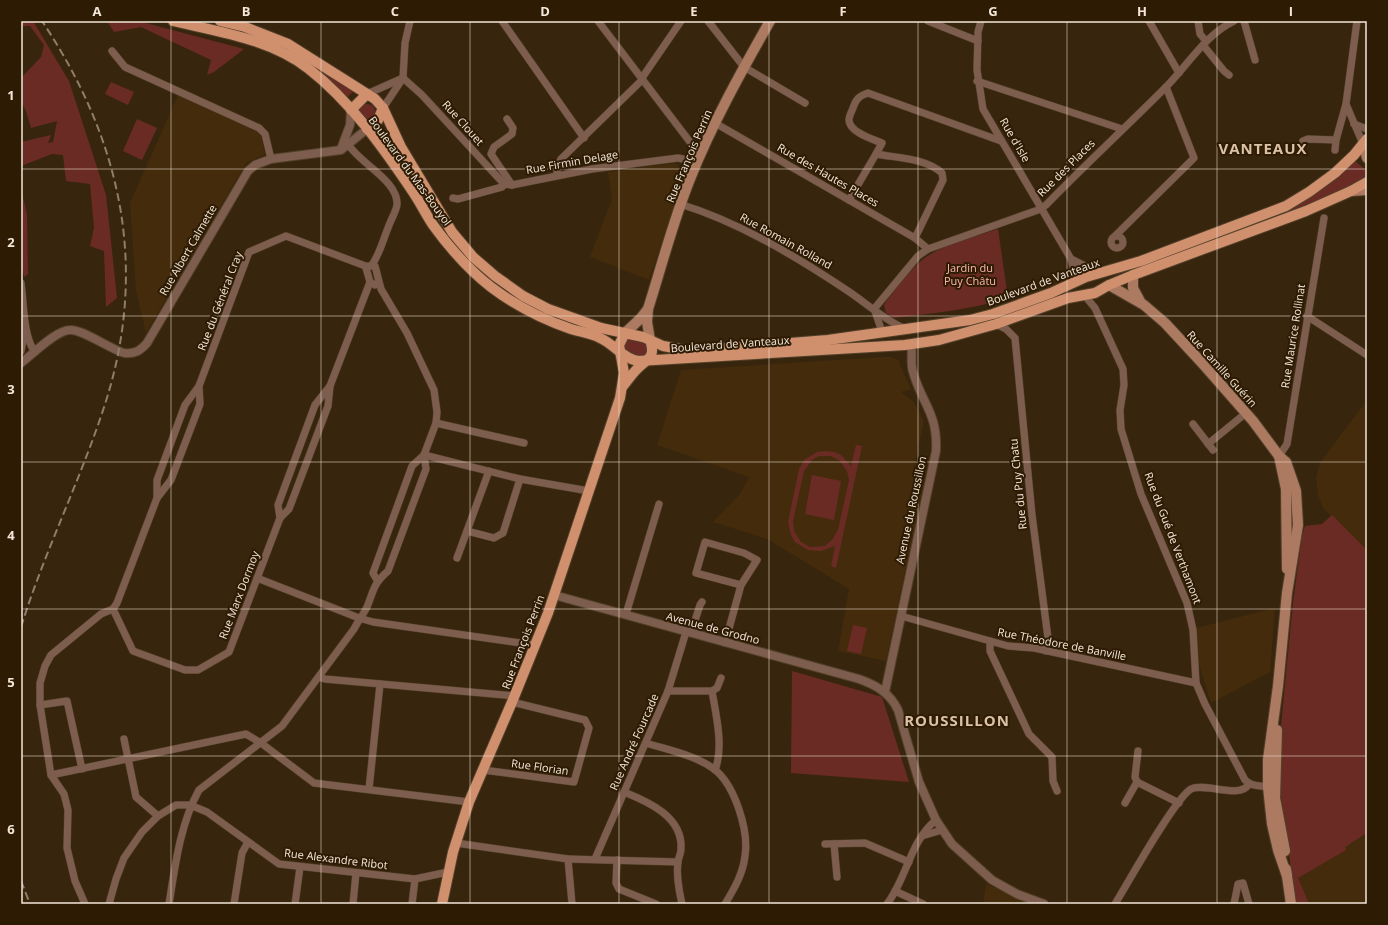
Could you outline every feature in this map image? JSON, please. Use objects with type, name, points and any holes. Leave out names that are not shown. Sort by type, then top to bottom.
[{"type":"main road","name":"Boulevard du Mas-Bouyol","points":[[173,21],[246,39],[282,52],[308,68],[352,108],[411,189],[446,241],[490,286],[532,313],[567,327],[599,337],[620,352]]},
{"type":"main road","name":"Boulevard du Mas-Bouyol","points":[[220,21],[245,27],[288,44],[367,94],[383,108],[401,147],[433,204],[452,232],[473,257],[510,287],[548,309],[601,328],[625,333]]},
{"type":"main road","name":"Rue François Perrin","points":[[623,386],[638,368],[648,361],[652,350],[647,322],[648,309],[680,204],[715,123],[770,21]]},
{"type":"main road","points":[[352,108],[367,94]]},
{"type":"main road","points":[[368,129],[378,120],[383,108]]},
{"type":"main road","points":[[1365,142],[1367,158]]},
{"type":"main road","name":"Boulevard de Vanteaux","points":[[620,352],[629,359],[648,361],[888,338],[907,336],[993,314],[1078,289],[1141,261],[1286,206],[1309,192],[1335,172],[1365,142]]},
{"type":"main road","name":"Boulevard de Vanteaux","points":[[1104,278],[1133,275],[1306,210],[1352,191],[1367,182]]},
{"type":"main road","points":[[1352,191],[1367,190]]},
{"type":"main road","name":"Rue Camille Guérin","points":[[1133,275],[1134,294],[1141,303]]},
{"type":"main road","name":"Boulevard de Vanteaux","points":[[1078,289],[1095,293],[1104,278]]},
{"type":"main road","name":"Rue Camille Guérin","points":[[1104,278],[1141,303],[1165,323],[1246,413],[1279,456],[1286,462],[1296,491],[1298,525],[1287,593],[1278,686],[1271,728],[1268,786]]},
{"type":"main road","name":"Boulevard de Vanteaux","points":[[625,333],[650,340],[663,346],[691,351],[907,336],[938,340],[996,324],[1068,298],[1078,289]]},
{"type":"main road","name":"Rue François Perrin","points":[[442,904],[448,872],[469,802],[514,699],[554,596],[623,386],[624,373],[619,345],[625,333],[648,309]]},
{"type":"main road","name":"Rue Camille Guérin","points":[[1279,456],[1286,492],[1287,593]]},
{"type":"main road","points":[[1286,492],[1289,496],[1289,510],[1292,519],[1298,525]]},
{"type":"main road","name":"Rue Camille Guérin","points":[[1275,798],[1278,686]]},
{"type":"main road","points":[[1268,786],[1272,824],[1286,876],[1291,904]]},
{"type":"main road","points":[[1275,798],[1286,858],[1286,876]]},
{"type":"street","points":[[383,108],[404,78],[405,43],[410,21]]},
{"type":"street","points":[[502,21],[584,138]]},
{"type":"street","points":[[598,21],[690,142],[702,151]]},
{"type":"street","points":[[557,174],[558,162],[641,82],[642,78],[681,21]]},
{"type":"street","points":[[708,21],[744,67],[805,103]]},
{"type":"street","points":[[928,21],[978,41]]},
{"type":"street","name":"Rue d'Isle","points":[[981,21],[978,41],[977,81],[983,109],[1071,259],[1078,289]]},
{"type":"street","points":[[1150,21],[1179,73]]},
{"type":"street","points":[[1198,21],[1200,34],[1205,43],[1224,71],[1229,75]]},
{"type":"street","name":"Rue des Places","points":[[874,309],[918,256],[928,249],[1041,208],[1166,87],[1218,30],[1234,21]]},
{"type":"street","points":[[1244,21],[1255,60]]},
{"type":"street","points":[[1335,150],[1336,140],[1346,104],[1357,21]]},
{"type":"street","points":[[112,51],[125,67],[259,128],[265,134],[271,159]]},
{"type":"street","points":[[367,94],[404,78]]},
{"type":"street","name":"Rue Clouet","points":[[404,78],[422,95],[504,184]]},
{"type":"street","points":[[977,81],[1122,129]]},
{"type":"street","points":[[1115,236],[1194,158],[1166,87]]},
{"type":"street","points":[[849,200],[882,143],[858,132],[850,125],[849,119],[856,100],[860,96],[868,93],[1001,141]]},
{"type":"street","points":[[1346,104],[1354,124],[1365,142]]},
{"type":"street","points":[[341,150],[350,125],[352,108]]},
{"type":"street","points":[[506,119],[513,128],[512,134],[494,147],[491,154],[512,185]]},
{"type":"street","name":"Rue des Hautes Places","points":[[715,123],[915,238],[928,249]]},
{"type":"street","points":[[1354,124],[1367,128]]},
{"type":"street","points":[[341,150],[368,129]]},
{"type":"street","points":[[1303,141],[1308,138],[1336,140]]},
{"type":"street","points":[[348,144],[354,153],[385,180],[395,192],[397,205],[377,257],[367,274],[370,282],[375,285],[379,282]]},
{"type":"street","name":"Rue Albert Calmette","points":[[35,352],[62,332],[70,330],[79,332],[124,353],[133,354],[140,350],[147,343],[248,172],[255,165],[271,159],[341,150]]},
{"type":"street","points":[[876,154],[916,161],[936,168],[942,173],[943,180],[915,238]]},
{"type":"street","name":"Rue Firmin Delage","points":[[453,198],[458,199],[502,187],[504,184],[512,185],[557,174],[678,158],[688,160],[696,165]]},
{"type":"street","name":"Rue Romain Rolland","points":[[680,204],[716,215],[808,265],[874,309],[885,320],[907,336]]},
{"type":"street","name":"Rue Maurice Rollinat","points":[[1279,456],[1287,444],[1324,218]]},
{"type":"street","name":"Rue du Général Cray","points":[[157,498],[157,480],[186,401],[199,386],[249,252],[286,236],[372,266]]},
{"type":"street","points":[[1071,259],[1104,278]]},
{"type":"street","points":[[372,266],[379,282],[407,333],[434,390],[437,412],[436,423],[424,455],[412,466],[373,573],[377,580]]},
{"type":"street","name":"Rue Marx Dormoy","points":[[113,610],[133,651],[185,670],[198,670],[229,652],[280,518],[289,509],[328,406],[330,386],[370,282]]},
{"type":"street","points":[[21,283],[26,329],[30,347],[35,352],[21,363]]},
{"type":"street","name":"Rue du Gué de Verthamont","points":[[1078,289],[1095,308],[1123,370],[1124,385],[1120,410],[1121,429],[1141,494],[1187,603],[1193,630],[1196,683],[1239,769],[1249,784]]},
{"type":"street","points":[[874,309],[888,338]]},
{"type":"street","points":[[1307,316],[1311,317],[1367,355]]},
{"type":"street","name":"Rue du Puy Chatu","points":[[996,324],[1006,329],[1015,338],[1032,515],[1048,641],[1046,651]]},
{"type":"street","points":[[21,351],[26,329]]},
{"type":"street","name":"Avenue du Roussillon","points":[[885,692],[902,616],[936,441],[934,419],[912,370],[913,352],[907,336]]},
{"type":"street","name":"Rue du Général Cray","points":[[113,610],[157,498],[171,480],[200,404],[199,386]]},
{"type":"street","name":"Rue Marx Dormoy","points":[[280,518],[278,506],[315,405],[330,386]]},
{"type":"street","points":[[1193,424],[1211,447],[1246,413]]},
{"type":"street","points":[[436,423],[524,443]]},
{"type":"street","points":[[424,455],[520,478],[589,491]]},
{"type":"street","points":[[169,904],[175,866],[190,805],[199,790],[282,726],[354,630],[359,618],[366,608],[377,580],[388,571],[426,468],[424,455]]},
{"type":"street","points":[[457,558],[489,471]]},
{"type":"street","points":[[467,531],[494,538],[503,533],[520,478]]},
{"type":"street","points":[[626,614],[660,504]]},
{"type":"street","points":[[725,643],[742,586],[757,560],[744,553],[705,542],[696,573],[742,586]]},
{"type":"street","points":[[257,578],[359,618],[373,622],[535,645]]},
{"type":"street","name":"Avenue de Grodno","points":[[554,596],[626,614],[689,633],[867,681],[885,692]]},
{"type":"street","name":"Rue André Fourcade","points":[[595,859],[668,691],[702,602]]},
{"type":"street","points":[[85,904],[75,880],[67,848],[68,810],[64,794],[51,775],[40,705],[40,683],[45,666],[51,655],[101,614],[113,610]]},
{"type":"street","name":"Rue Théodore de Banville","points":[[902,616],[1008,646],[1034,648],[1196,683]]},
{"type":"street","points":[[990,641],[990,651],[1029,734],[1052,757],[1053,781],[1057,791]]},
{"type":"street","points":[[319,677],[325,679],[514,699]]},
{"type":"street","points":[[668,691],[712,691],[717,688],[721,678]]},
{"type":"street","points":[[369,789],[380,684]]},
{"type":"street","points":[[712,691],[716,714],[719,759],[715,770]]},
{"type":"street","points":[[885,692],[893,700],[898,710],[919,782],[936,820],[952,844],[992,880],[1017,894],[1044,904]]},
{"type":"street","name":"Rue Florian","points":[[483,770],[574,782],[590,728],[588,724],[585,720],[514,699]]},
{"type":"street","points":[[40,705],[67,701],[82,769]]},
{"type":"street","points":[[51,775],[246,734],[261,743],[314,783],[469,802]]},
{"type":"street","points":[[124,739],[127,760],[136,797],[158,816]]},
{"type":"street","points":[[646,743],[689,756],[715,770],[734,794],[744,828],[745,856],[738,882],[725,904]]},
{"type":"street","points":[[1138,751],[1135,777],[1137,782],[1179,803]]},
{"type":"street","points":[[1126,803],[1137,782]]},
{"type":"street","points":[[1115,904],[1179,803],[1186,793],[1192,788],[1239,791],[1247,787],[1249,784],[1268,786],[1275,798]]},
{"type":"street","points":[[624,792],[649,803],[665,813],[679,833],[681,850],[678,862],[679,887],[682,904]]},
{"type":"street","points":[[109,904],[124,858],[142,832],[158,816],[176,805],[190,805]]},
{"type":"street","name":"Rue Alexandre Ribot","points":[[190,805],[207,812],[279,864],[415,879],[448,872]]},
{"type":"street","points":[[887,904],[895,891],[924,830],[936,820]]},
{"type":"street","points":[[922,836],[942,830]]},
{"type":"street","points":[[234,904],[242,853],[248,842]]},
{"type":"street","points":[[456,843],[568,859],[678,862]]},
{"type":"street","points":[[825,844],[865,843],[909,862]]},
{"type":"street","points":[[834,844],[837,877]]},
{"type":"street","points":[[568,859],[572,904]]},
{"type":"street","points":[[617,860],[616,883],[619,889],[656,904]]},
{"type":"street","points":[[296,904],[300,867]]},
{"type":"street","points":[[353,904],[356,873]]},
{"type":"street","points":[[412,904],[415,879]]},
{"type":"street","points":[[1234,904],[1236,887],[1238,884],[1243,883],[1249,904]]},
{"type":"street","points":[[895,891],[923,904]]},
{"type":"shaded area","points":[[178,95],[256,130],[262,138],[265,154],[246,163],[146,333],[136,291],[130,203]]},
{"type":"shaded area","points":[[675,163],[686,172],[649,280],[590,257],[612,199],[608,172]]},
{"type":"shaded area","points":[[892,357],[898,360],[911,389],[901,392],[914,402],[924,422],[912,476],[922,491],[886,661],[838,651],[849,589],[767,539],[713,522],[740,494],[749,477],[657,445],[681,370]]},
{"type":"shaded area","points":[[1367,400],[1367,550],[1323,508],[1318,495],[1316,478],[1320,463]]},
{"type":"shaded area","points":[[1275,608],[1270,672],[1211,703],[1188,630]]},
{"type":"shaded area","points":[[1367,833],[1367,904],[1296,904],[1292,877]]},
{"type":"shaded area","points":[[986,884],[1037,904],[983,904]]},
{"type":"green space","points":[[33,21],[69,81],[106,195],[117,298],[106,307],[104,251],[90,246],[94,228],[90,184],[66,181],[63,155],[52,154],[21,166],[21,142],[51,135],[48,143],[53,142],[57,121],[31,128],[26,111],[21,101],[21,78],[41,57],[44,45],[30,26],[21,26],[21,22]]},
{"type":"green space","points":[[107,21],[138,21],[244,49],[214,72],[207,75],[211,60],[141,27],[114,32]]},
{"type":"green space","points":[[320,69],[354,91],[346,98],[319,71]]},
{"type":"green space","points":[[111,82],[134,92],[128,105],[105,94]]},
{"type":"green space","points":[[367,104],[373,106],[375,112],[373,118],[367,120],[361,118],[359,112],[361,106]]},
{"type":"green space","points":[[137,119],[157,128],[142,160],[123,151]]},
{"type":"green space","points":[[1355,161],[1367,171],[1367,177],[1344,191],[1281,215],[1280,213]]},
{"type":"green space","points":[[21,188],[27,215],[28,274],[24,277],[21,259]]},
{"type":"green space","name":"Jardin du Puy Châtu","points":[[998,229],[1008,298],[966,308],[894,318],[886,313],[884,305],[887,300],[910,271],[926,257],[952,244]]},
{"type":"green space","points":[[629,338],[645,342],[648,346],[646,354],[642,358],[624,350],[623,343]]},
{"type":"green space","points":[[856,445],[862,446],[836,568],[831,566],[835,546],[821,551],[808,550],[795,542],[791,535],[788,522],[799,469],[805,459],[817,452],[834,452],[841,455],[851,466]],"holes":[[[819,456],[831,456],[839,460],[847,471],[849,480],[838,530],[832,540],[825,546],[810,547],[801,542],[794,531],[793,521],[804,471],[812,460]]]},
{"type":"green space","points":[[812,475],[841,481],[834,520],[805,514]]},
{"type":"green space","points":[[1332,515],[1367,550],[1367,833],[1345,847],[1346,850],[1298,878],[1309,904],[1296,904],[1280,790],[1279,746],[1293,603],[1302,536],[1305,526],[1322,524]]},
{"type":"green space","points":[[853,625],[867,628],[861,654],[847,651]]},
{"type":"green space","points":[[792,671],[882,697],[909,782],[791,773]]},
{"type":"railway","points":[[21,627],[41,570],[86,458],[106,401],[119,350],[125,300],[125,251],[119,204],[108,157],[91,110],[69,65],[42,21]]},
{"type":"railway","points":[[21,881],[30,904]]},
{"type":"district","name":"VANTEAUX","points":[[1263,149]]},
{"type":"district","name":"ROUSSILLON","points":[[957,721]]}]
